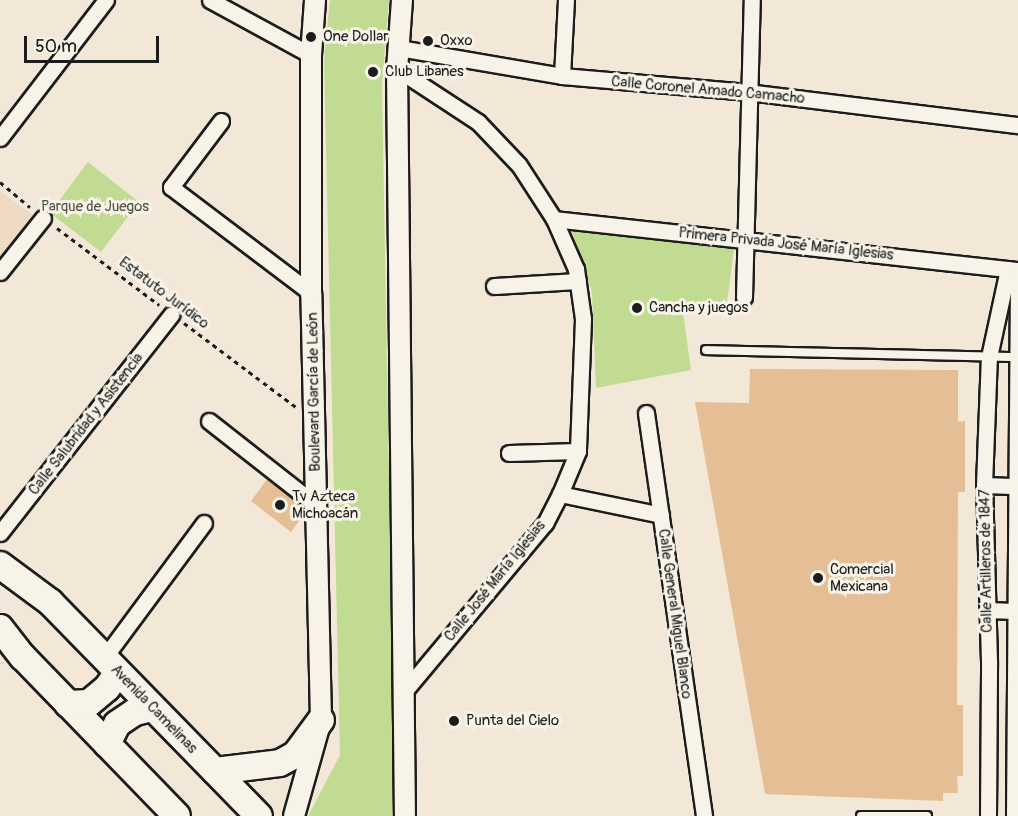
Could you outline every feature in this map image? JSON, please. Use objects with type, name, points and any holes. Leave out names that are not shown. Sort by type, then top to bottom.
[{"type":"highway","name":"Avenida Camelinas","points":[[0,565],[50,602],[259,816]]},
{"type":"highway","points":[[0,628],[23,657],[177,816]]},
{"type":"highway","points":[[68,704],[89,703],[107,688],[111,665]]},
{"type":"highway","points":[[107,744],[117,724],[135,712],[153,708]]},
{"type":"highway","points":[[215,771],[280,763],[296,754],[321,720]]},
{"type":"street","points":[[0,138],[106,0]]},
{"type":"street","points":[[210,0],[311,55]]},
{"type":"street","name":"Boulevard García de León","points":[[294,816],[321,720],[311,293],[311,55],[315,0]]},
{"type":"street","points":[[402,0],[397,69],[405,816]]},
{"type":"street","points":[[562,76],[566,0]]},
{"type":"street","points":[[744,297],[752,0]]},
{"type":"street","name":"Calle Coronel Amado Camacho","points":[[399,48],[562,76],[748,92],[1018,125]]},
{"type":"street","name":"Calle José María Iglesias","points":[[397,69],[478,122],[519,165],[554,219],[576,269],[583,319],[578,451],[560,494],[545,523],[403,693]]},
{"type":"street","points":[[221,122],[171,187],[311,293]]},
{"type":"street","points":[[0,272],[43,218]]},
{"type":"street","name":"Primera Privada José María Iglesias","points":[[554,219],[1015,273]]},
{"type":"street","points":[[1012,307],[1015,273]]},
{"type":"street","points":[[495,286],[578,281]]},
{"type":"street","name":"Calle Artilleros de 1847","points":[[1012,307],[1017,357],[1015,611],[1017,661],[1014,816]]},
{"type":"street","name":"Calle Artilleros de 1847","points":[[987,816],[987,610],[984,485],[989,357],[1012,307]]},
{"type":"street","name":"Calle Salubridad y Asistencia","points":[[0,533],[172,314]]},
{"type":"street","points":[[646,412],[661,515]]},
{"type":"street","points":[[209,421],[316,505]]},
{"type":"street","points":[[509,453],[578,451]]},
{"type":"street","points":[[984,485],[1017,486]]},
{"type":"street","name":"Calle General Miguel Blanco","points":[[560,494],[661,515],[704,816]]},
{"type":"street","points":[[111,665],[204,523]]},
{"type":"street","name":"Avenida Camelinas","points":[[0,551],[50,602]]},
{"type":"street","points":[[987,610],[1015,611]]},
{"type":"street","points":[[0,643],[23,657]]},
{"type":"lane","points":[[706,350],[1017,357]]},
{"type":"lane","points":[[861,816],[927,816]]},
{"type":"path","name":"Estatuto Jurídico","points":[[0,182],[43,218],[314,421]]},
{"type":"shaded area","points":[[0,191],[37,218],[0,265]]},
{"type":"green space","points":[[330,0],[389,0],[382,85],[395,816],[308,816],[340,755],[324,59]]},
{"type":"green space","name":"Parque de Juegos","points":[[88,162],[139,202],[101,252],[50,213]]},
{"type":"green space","name":"Cancha y juegos","points":[[572,231],[734,249],[726,311],[682,305],[691,370],[596,388],[592,292]]},
{"type":"building","points":[[750,369],[958,370],[958,422],[965,421],[965,492],[958,492],[957,705],[963,705],[963,776],[957,776],[958,793],[943,793],[943,801],[765,794],[695,402],[749,403]]},
{"type":"building","name":"Tv Azteca Michoacán","points":[[268,478],[308,509],[291,532],[251,501]]},
{"type":"place","name":"One Dollar","points":[[311,37]]},
{"type":"place","name":"Oxxo","points":[[428,41]]},
{"type":"place","name":"Club Libanes","points":[[373,72]]},
{"type":"place","name":"Cancha y juegos","points":[[637,308]]},
{"type":"place","name":"Tv Azteca Michoacán","points":[[280,505]]},
{"type":"place","name":"Comercial Mexicana","points":[[818,578]]},
{"type":"place","name":"Punta del Cielo","points":[[454,721]]}]
